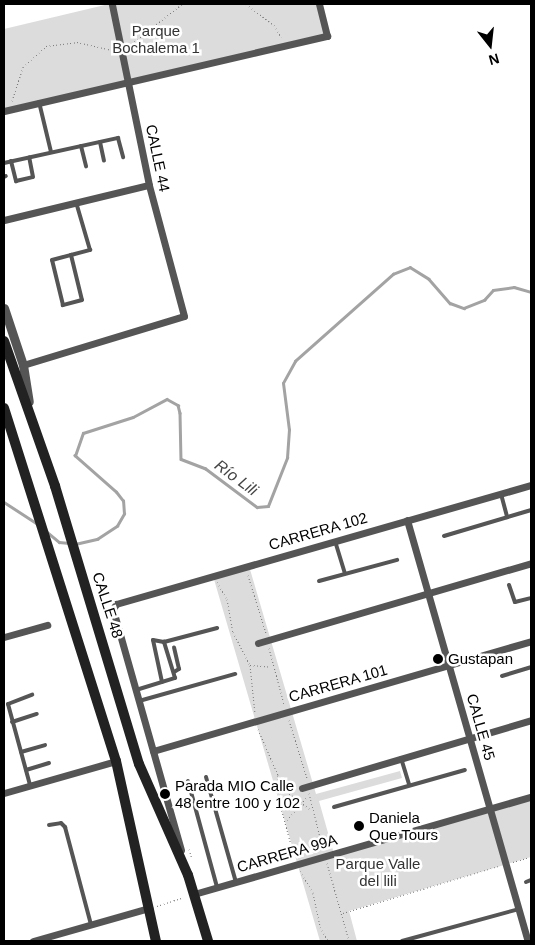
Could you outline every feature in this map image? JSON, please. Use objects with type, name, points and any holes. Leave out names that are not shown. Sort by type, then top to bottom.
[{"type":"main road","name":"CALLE 48","points":[[4,341],[108,656],[140,764],[188,874],[208,941]]},
{"type":"main road","points":[[4,408],[116,761],[156,941]]},
{"type":"street","name":"CALLE 44","points":[[23,365],[184,316],[149,185],[112,4]]},
{"type":"street","points":[[5,110],[327,36],[319,4]]},
{"type":"street","points":[[4,220],[149,185]]},
{"type":"street","points":[[4,308],[23,365],[32,422]]},
{"type":"street","name":"CARRERA 102","points":[[114,607],[531,485]]},
{"type":"street","name":"CALLE 45","points":[[407,520],[528,941]]},
{"type":"street","points":[[258,642],[531,563]]},
{"type":"street","name":"CALLE 48","points":[[114,607],[188,874]]},
{"type":"street","points":[[4,637],[47,625]]},
{"type":"street","name":"CARRERA 101","points":[[153,751],[531,641]]},
{"type":"street","points":[[302,788],[531,720]]},
{"type":"street","points":[[4,793],[116,761]]},
{"type":"street","name":"CARRERA 99A","points":[[194,894],[531,796]]},
{"type":"street","points":[[32,941],[149,908]]},
{"type":"lane","points":[[39,102],[51,152]]},
{"type":"lane","points":[[4,163],[118,138],[122,157]]},
{"type":"lane","points":[[100,142],[104,161]]},
{"type":"lane","points":[[82,146],[86,166]]},
{"type":"lane","points":[[11,161],[16,181],[33,178],[29,157]]},
{"type":"lane","points":[[71,255],[82,300],[63,305],[52,260],[71,255],[90,250],[76,202]]},
{"type":"lane","points":[[501,494],[508,517]]},
{"type":"lane","points":[[444,536],[531,510]]},
{"type":"lane","points":[[335,541],[345,574]]},
{"type":"lane","points":[[318,581],[397,560]]},
{"type":"lane","points":[[509,585],[515,602],[531,598]]},
{"type":"lane","points":[[164,642],[217,628]]},
{"type":"lane","points":[[136,690],[162,682],[175,678],[164,642],[158,638],[152,644],[162,682]]},
{"type":"lane","points":[[174,648],[179,669],[174,672]]},
{"type":"lane","points":[[502,676],[531,667]]},
{"type":"lane","points":[[139,701],[234,674]]},
{"type":"lane","points":[[30,785],[8,704],[32,695]]},
{"type":"lane","points":[[12,722],[38,714]]},
{"type":"lane","points":[[21,752],[45,745]]},
{"type":"lane","points":[[401,758],[409,785]]},
{"type":"lane","points":[[26,770],[49,763]]},
{"type":"lane","points":[[334,808],[465,770]]},
{"type":"lane","points":[[206,776],[236,882]]},
{"type":"lane","points":[[188,781],[217,887]]},
{"type":"lane","points":[[49,825],[61,823],[65,827],[91,925]]},
{"type":"lane","points":[[526,882],[531,880]]},
{"type":"lane","points":[[402,941],[519,909]]},
{"type":"path","points":[[5,110],[15,95],[23,67],[46,46],[77,42],[106,50],[122,49],[137,44],[182,4]]},
{"type":"path","points":[[246,4],[274,25],[284,47]]},
{"type":"path","points":[[246,567],[264,630],[270,639]]},
{"type":"path","points":[[209,585],[218,583]]},
{"type":"path","points":[[250,665],[272,667]]},
{"type":"path","points":[[287,821],[300,802],[308,796],[313,784]]},
{"type":"path","points":[[278,786],[311,810]]},
{"type":"path","points":[[308,796],[349,941]]},
{"type":"path","points":[[188,844],[193,863]]},
{"type":"path","points":[[341,914],[531,857]]},
{"type":"path","points":[[296,865],[313,893],[320,927],[328,941]]},
{"type":"path","points":[[149,908],[194,894]]},
{"type":"green space","name":"Parque Bochalema 1","points":[[109,4],[319,4],[327,36],[4,111],[4,29]]},
{"type":"green space","name":"Parque Valle del lili","points":[[249,566],[316,794],[400,771],[402,778],[319,801],[334,854],[531,797],[531,857],[349,911],[357,941],[320,941],[213,576]]},
{"type":"waterway","name":"Río Lili","points":[[75,544],[97,539],[117,526],[124,514],[123,501],[116,492],[75,456],[83,433],[133,417],[167,399],[178,405],[180,413],[181,459],[205,468],[257,507],[268,506],[287,458],[289,430],[283,383],[295,361],[393,274],[410,267],[429,279],[450,303],[464,308],[484,300],[493,290],[514,287],[531,292]]},
{"type":"waterway","name":"Río Lili","points":[[4,502],[36,523]]},
{"type":"waterway","name":"Río Lili","points":[[46,531],[59,542],[69,543]]},
{"type":"place","name":"Gustapan","points":[[438,659]]},
{"type":"place","name":"Parada MIO Calle 48 entre 100 y 102","points":[[165,794]]},
{"type":"place","name":"Daniela Que Tours","points":[[359,826]]}]
